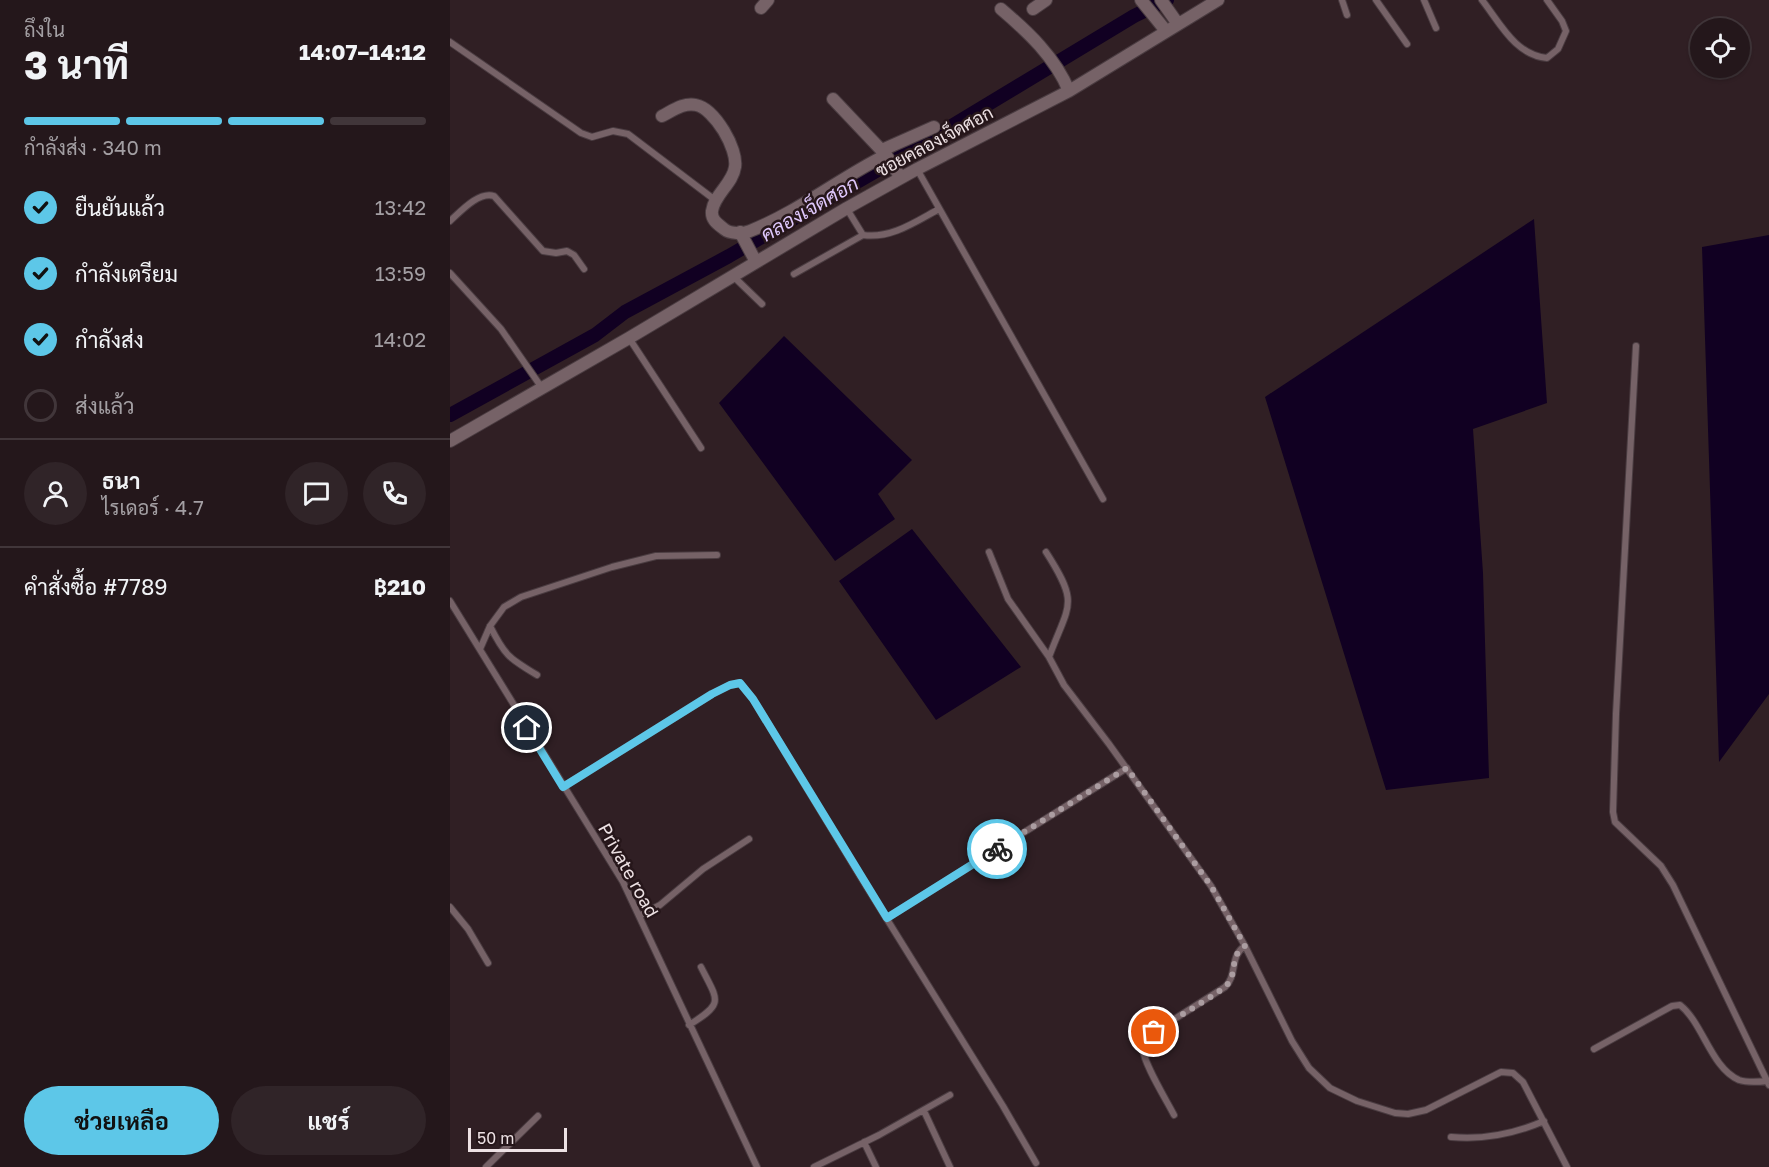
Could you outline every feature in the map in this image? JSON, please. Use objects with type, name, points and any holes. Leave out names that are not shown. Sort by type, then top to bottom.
[{"type":"street","points":[[1033,9],[1046,0]]},
{"type":"street","points":[[1141,0],[1162,27]]},
{"type":"street","points":[[1161,0],[1178,24]]},
{"type":"street","name":"ซอยคลองเจ็ดศอก","points":[[450,441],[629,338],[846,208],[891,162],[917,169],[1069,91],[1162,27],[1178,24],[1218,0]]},
{"type":"street","points":[[1001,9],[1042,48],[1063,78],[1069,91]]},
{"type":"street","points":[[833,99],[891,162]]},
{"type":"street","points":[[662,116],[682,106],[697,105],[708,113],[728,137],[735,154],[735,169],[716,200],[711,213],[714,221],[728,232],[741,236],[756,261]]},
{"type":"street","points":[[741,236],[798,206],[847,176],[891,162],[934,127]]},
{"type":"lane","points":[[1342,0],[1347,15]]},
{"type":"lane","points":[[1376,0],[1407,44]]},
{"type":"lane","points":[[1424,0],[1436,28]]},
{"type":"lane","points":[[1482,0],[1523,51],[1534,57],[1547,58],[1558,49],[1566,31],[1562,21],[1547,0]]},
{"type":"lane","points":[[450,42],[581,133],[592,137],[613,131],[628,134],[716,200]]},
{"type":"lane","points":[[917,169],[1103,499]]},
{"type":"lane","points":[[450,220],[481,196],[489,194],[494,196],[543,251],[556,253],[567,251],[574,255],[584,269]]},
{"type":"lane","points":[[846,208],[863,235]]},
{"type":"lane","points":[[794,274],[863,235],[890,234],[939,209]]},
{"type":"lane","points":[[450,273],[501,329],[542,388]]},
{"type":"lane","points":[[733,276],[762,304]]},
{"type":"lane","points":[[629,338],[701,448]]},
{"type":"lane","points":[[1594,1049],[1672,1006],[1680,1005],[1689,1012],[1716,1058],[1726,1070],[1737,1079],[1768,1083],[1673,885],[1661,866],[1615,822],[1612,812],[1636,346]]},
{"type":"lane","points":[[989,552],[1008,599],[1049,657],[1064,685],[1127,768],[1211,886],[1245,946],[1292,1041],[1309,1068],[1330,1088],[1357,1101],[1395,1113],[1408,1114],[1426,1110],[1501,1072],[1513,1073],[1523,1082],[1568,1167]]},
{"type":"lane","points":[[1046,552],[1063,579],[1069,595],[1068,609],[1049,657]]},
{"type":"lane","points":[[480,650],[490,626],[504,607],[521,597],[612,567],[656,556],[717,555]]},
{"type":"lane","name":"Private road","points":[[450,601],[612,864],[639,916],[757,1167]]},
{"type":"lane","points":[[490,626],[501,649],[509,657],[537,675]]},
{"type":"lane","points":[[563,787],[712,694],[740,683],[753,699],[1036,1163]]},
{"type":"lane","points":[[887,918],[1127,768]]},
{"type":"lane","points":[[639,916],[660,905],[703,869],[749,839]]},
{"type":"lane","points":[[450,908],[468,929],[488,963]]},
{"type":"lane","points":[[1174,1115],[1148,1065],[1143,1049],[1146,1041],[1154,1032],[1217,993],[1230,982],[1235,956],[1239,949],[1245,946]]},
{"type":"lane","points":[[689,1025],[710,1013],[716,1005],[715,996],[700,967]]},
{"type":"lane","points":[[814,1167],[924,1111],[950,1095]]},
{"type":"lane","points":[[924,1111],[950,1167]]},
{"type":"lane","points":[[486,1167],[538,1116]]},
{"type":"lane","points":[[1451,1137],[1468,1139],[1489,1137],[1526,1129],[1544,1121]]},
{"type":"lane","points":[[864,1142],[876,1167]]},
{"type":"shaded area","points":[[1534,219],[1547,403],[1473,429],[1483,573],[1489,778],[1386,790],[1265,397]]},
{"type":"shaded area","points":[[1769,235],[1769,694],[1719,762],[1702,247]]},
{"type":"shaded area","points":[[784,336],[912,460],[878,494],[895,519],[835,561],[719,403]]},
{"type":"shaded area","points":[[912,529],[1021,667],[936,720],[839,581]]},
{"type":"waterway","name":"คลองเจ็ดศอก","points":[[450,415],[595,335],[625,312],[729,256],[902,156],[1134,16],[1167,0]]},
{"type":"way so far","points":[[997,849],[1127,768],[1211,886],[1245,946],[1239,949],[1235,956],[1233,975],[1225,987],[1154,1032]]},
{"type":"route","points":[[527,728],[563,787],[712,694],[740,683],[753,699],[887,918],[997,849]]}]
